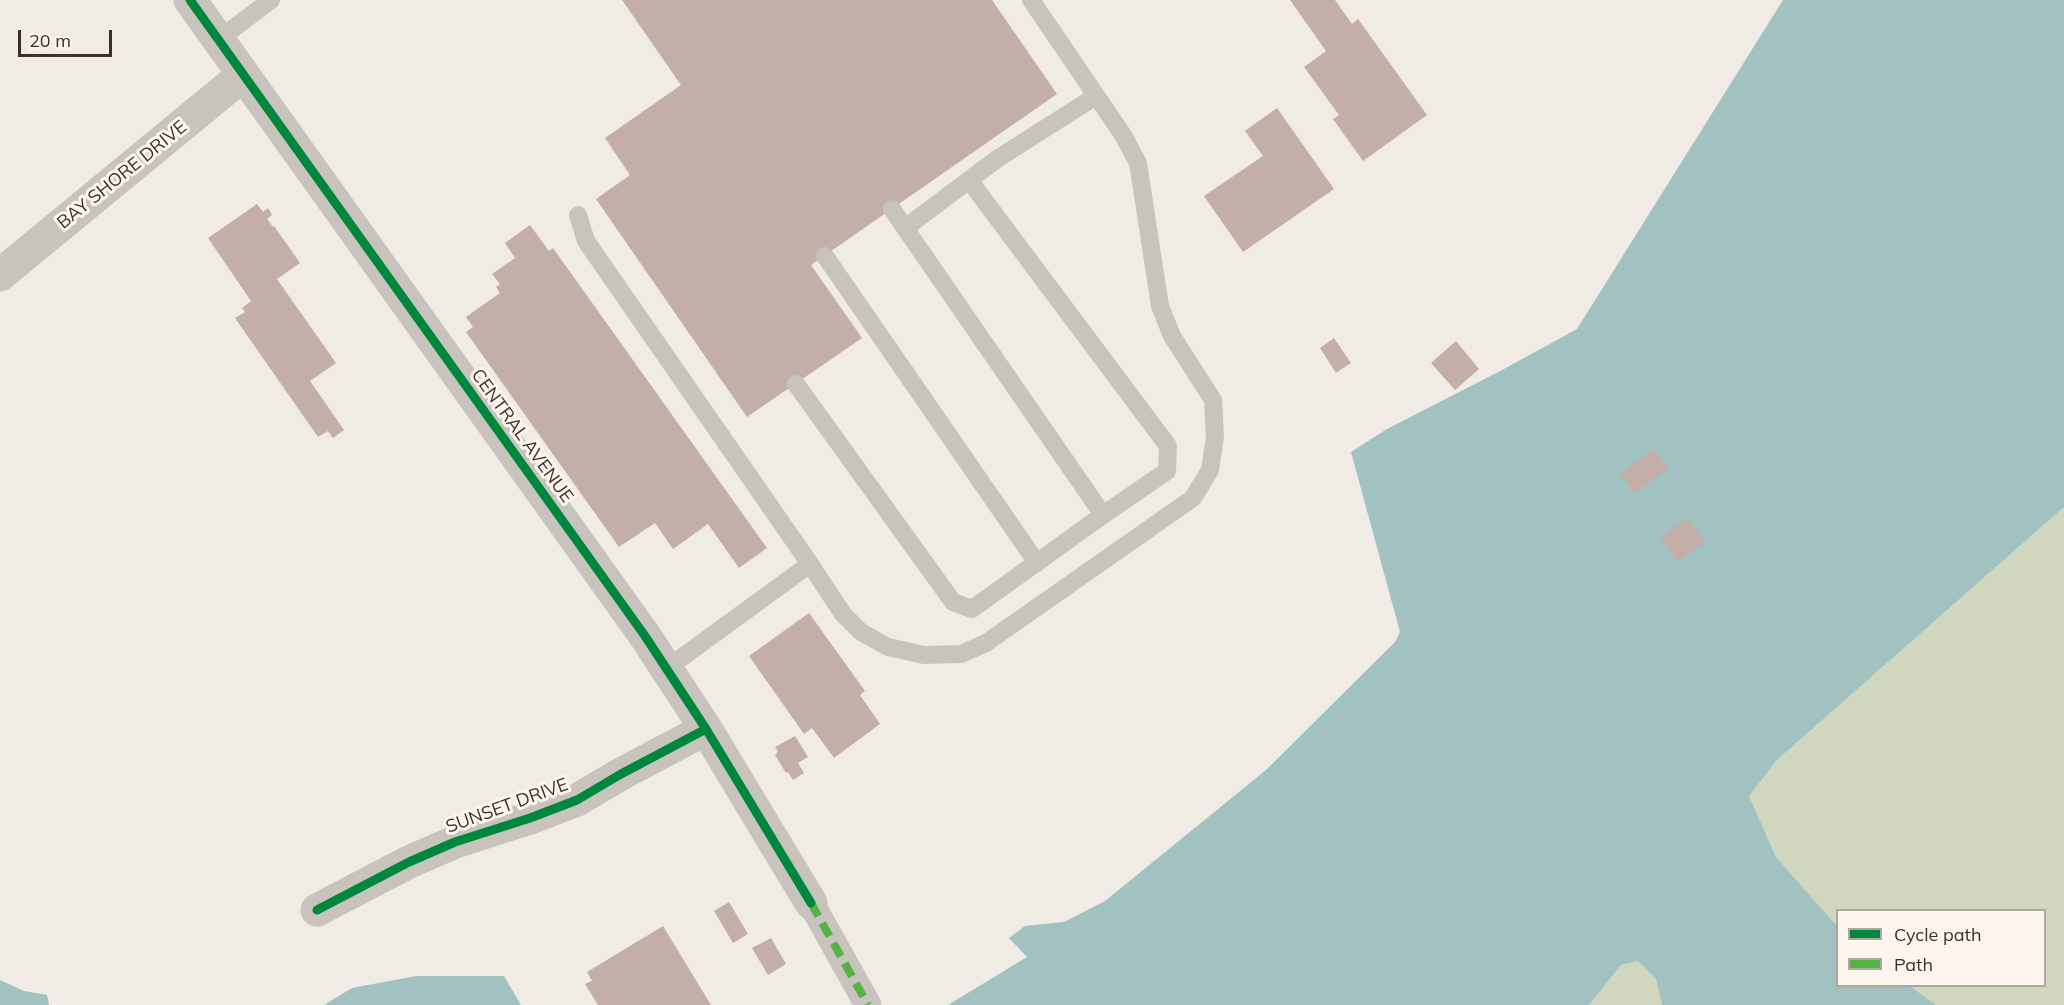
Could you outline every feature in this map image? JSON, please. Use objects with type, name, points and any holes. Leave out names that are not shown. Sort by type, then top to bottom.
[{"type":"street","name":"CENTRAL AVENUE","points":[[190,0],[666,669],[706,729],[811,903],[868,1005]]},
{"type":"street","name":"BAY SHORE DRIVE","points":[[0,275],[243,75]]},
{"type":"street","name":"SUNSET DRIVE","points":[[317,910],[409,862],[455,842],[577,800],[706,729]]},
{"type":"lane","points":[[218,40],[271,0]]},
{"type":"lane","points":[[578,215],[586,241],[843,614],[861,632],[888,647],[924,655],[961,654],[986,643],[1193,498],[1210,470],[1215,436],[1213,400],[1172,336],[1160,306],[1138,163],[1123,135],[1030,0]]},
{"type":"lane","points":[[904,228],[997,159],[1096,96]]},
{"type":"lane","points":[[796,384],[953,602],[972,609],[1167,471],[1168,446],[969,180]]},
{"type":"lane","points":[[892,209],[1103,516]]},
{"type":"lane","points":[[825,256],[1037,563]]},
{"type":"lane","points":[[666,669],[810,564]]},
{"type":"green space","points":[[2064,507],[2064,1005],[1936,1005],[1911,987],[2046,987],[2046,909],[1836,909],[1836,925],[1776,857],[1749,796],[1777,760]]},
{"type":"green space","points":[[1638,961],[1656,979],[1662,1005],[1589,1005],[1621,965]]},
{"type":"water","points":[[1783,0],[2064,0],[2064,507],[1777,760],[1749,796],[1776,857],[1836,925],[1836,987],[1911,987],[1936,1005],[1662,1005],[1656,979],[1638,961],[1621,965],[1589,1005],[948,1005],[1027,957],[1009,938],[1025,926],[1064,922],[1105,901],[1266,770],[1395,642],[1400,632],[1351,452],[1387,429],[1577,329]]},
{"type":"water","points":[[416,976],[504,976],[521,1005],[324,1005],[352,988]]},
{"type":"water","points":[[0,980],[24,991],[47,995],[49,1005],[0,1005]]},
{"type":"building","points":[[622,0],[992,0],[1057,94],[811,265],[862,338],[747,417],[596,199],[630,175],[605,138],[681,85]]},
{"type":"building","points":[[1290,0],[1335,0],[1352,24],[1358,19],[1427,115],[1363,161],[1333,119],[1339,115],[1304,67],[1326,51]]},
{"type":"building","points":[[1277,108],[1334,189],[1243,252],[1204,196],[1263,156],[1245,131]]},
{"type":"building","points":[[257,204],[263,212],[268,208],[272,215],[267,219],[300,263],[277,279],[336,363],[310,381],[344,430],[333,438],[328,431],[318,437],[235,318],[245,312],[242,308],[251,301],[208,238]]},
{"type":"building","points":[[530,225],[549,251],[553,248],[767,548],[739,568],[708,524],[673,549],[655,523],[619,547],[466,332],[473,327],[466,317],[500,293],[496,287],[500,284],[492,274],[515,258],[505,243]]},
{"type":"building","points":[[1334,338],[1351,363],[1336,373],[1320,348]]},
{"type":"building","points":[[1456,341],[1479,369],[1455,390],[1431,363]]},
{"type":"building","points":[[1654,449],[1668,468],[1635,493],[1620,474]]},
{"type":"building","points":[[1687,518],[1705,542],[1678,562],[1660,538]]},
{"type":"building","points":[[809,613],[865,691],[860,695],[880,724],[834,758],[812,728],[804,734],[749,656]]},
{"type":"building","points":[[795,736],[808,757],[798,763],[804,773],[793,780],[775,755],[778,752],[775,747]]},
{"type":"building","points":[[729,902],[748,934],[733,943],[714,911]]},
{"type":"building","points":[[663,926],[711,1005],[598,1005],[585,984],[592,981],[587,972]]},
{"type":"building","points":[[771,938],[786,964],[768,975],[752,948]]},
{"type":"marked path","points":[[811,903],[868,1005]]},
{"type":"cycle path","points":[[190,0],[645,636],[706,729],[811,903]]},
{"type":"cycle path","points":[[317,910],[409,862],[455,842],[577,800],[706,729]]}]
